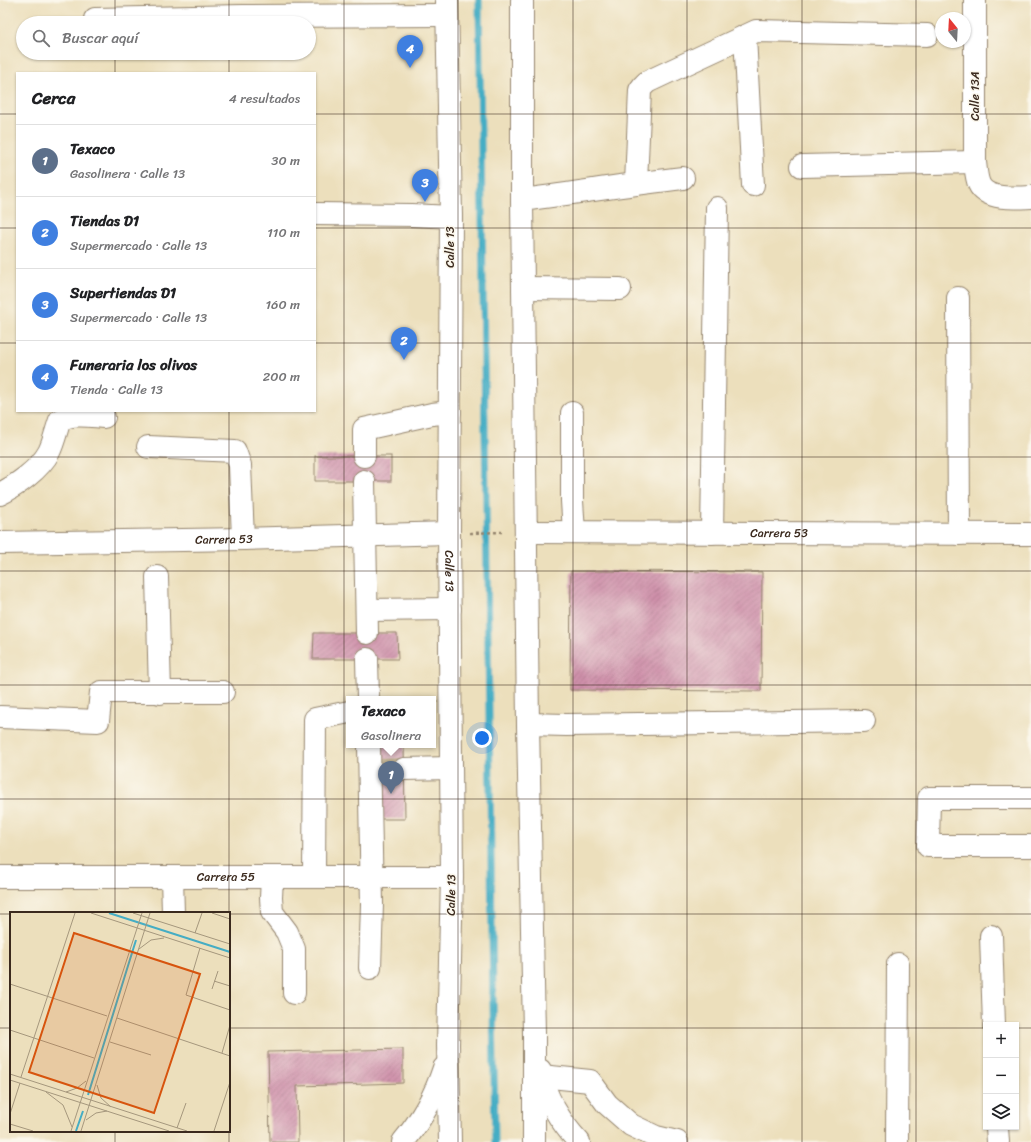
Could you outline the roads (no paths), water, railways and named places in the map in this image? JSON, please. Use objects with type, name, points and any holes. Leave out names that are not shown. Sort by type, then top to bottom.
[{"type":"main road","points":[[522,0],[522,200],[528,724],[534,1032],[534,1142]]},
{"type":"main road","name":"Calle 13A","points":[[975,0],[975,162],[979,184],[983,190],[994,195],[1013,198],[1031,197]]},
{"type":"main road","points":[[259,16],[447,8]]},
{"type":"main road","name":"Calle 13","points":[[447,8],[450,216],[450,412],[456,533],[450,609],[452,877],[448,1045],[450,1142]]},
{"type":"main road","points":[[636,183],[639,99],[640,90],[647,82],[756,31],[927,35]]},
{"type":"main road","points":[[746,36],[753,185]]},
{"type":"main road","points":[[802,166],[975,162]]},
{"type":"main road","points":[[522,200],[600,190],[636,183],[683,178]]},
{"type":"main road","points":[[712,533],[717,208]]},
{"type":"main road","points":[[316,214],[450,216]]},
{"type":"main road","points":[[524,288],[620,289]]},
{"type":"main road","points":[[958,298],[959,534]]},
{"type":"main road","points":[[364,456],[364,429],[432,414],[450,412]]},
{"type":"main road","points":[[572,413],[572,501],[574,532]]},
{"type":"main road","points":[[0,494],[18,483],[40,464],[48,454],[53,444],[60,420],[67,416],[78,415],[104,417]]},
{"type":"main road","points":[[148,447],[235,451],[240,466],[243,539]]},
{"type":"main road","points":[[364,481],[367,633]]},
{"type":"main road","name":"Carrera 53","points":[[526,532],[1031,534]]},
{"type":"main road","name":"Carrera 53","points":[[0,542],[243,539],[456,533]]},
{"type":"main road","points":[[157,577],[160,693]]},
{"type":"main road","points":[[367,610],[450,609]]},
{"type":"main road","points":[[367,659],[368,696]]},
{"type":"main road","points":[[0,717],[98,721],[101,692],[223,692]]},
{"type":"main road","points":[[314,877],[315,719],[346,713]]},
{"type":"main road","points":[[528,724],[566,725],[864,721]]},
{"type":"main road","points":[[369,748],[373,770],[370,968]]},
{"type":"main road","points":[[404,769],[451,768]]},
{"type":"main road","points":[[1031,798],[929,798],[928,846],[1031,846]]},
{"type":"main road","name":"Carrera 55","points":[[0,877],[452,877]]},
{"type":"main road","points":[[172,877],[173,912]]},
{"type":"main road","points":[[272,877],[272,912],[287,932],[294,949],[294,993]]},
{"type":"main road","points":[[991,936],[994,1022]]},
{"type":"main road","points":[[897,1142],[898,964]]},
{"type":"main road","points":[[534,1032],[541,1076],[554,1108],[563,1123],[579,1142]]},
{"type":"main road","points":[[403,1142],[414,1129],[433,1098],[445,1063],[448,1045]]},
{"type":"main road","points":[[541,1076],[590,1081],[607,1104],[632,1125],[656,1137],[677,1142]]},
{"type":"main road","points":[[997,1130],[998,1142]]},
{"type":"waterway","points":[[479,0],[495,1142]]},
{"type":"tunnel","points":[[377,770],[404,769]]},
{"type":"place","name":"Funeraria los olivos","points":[[410,68]]},
{"type":"place","name":"Supertiendas D1","points":[[425,202]]},
{"type":"place","name":"Tiendas D1","points":[[404,360]]},
{"type":"place","name":"Texaco","points":[[391,794]]}]
